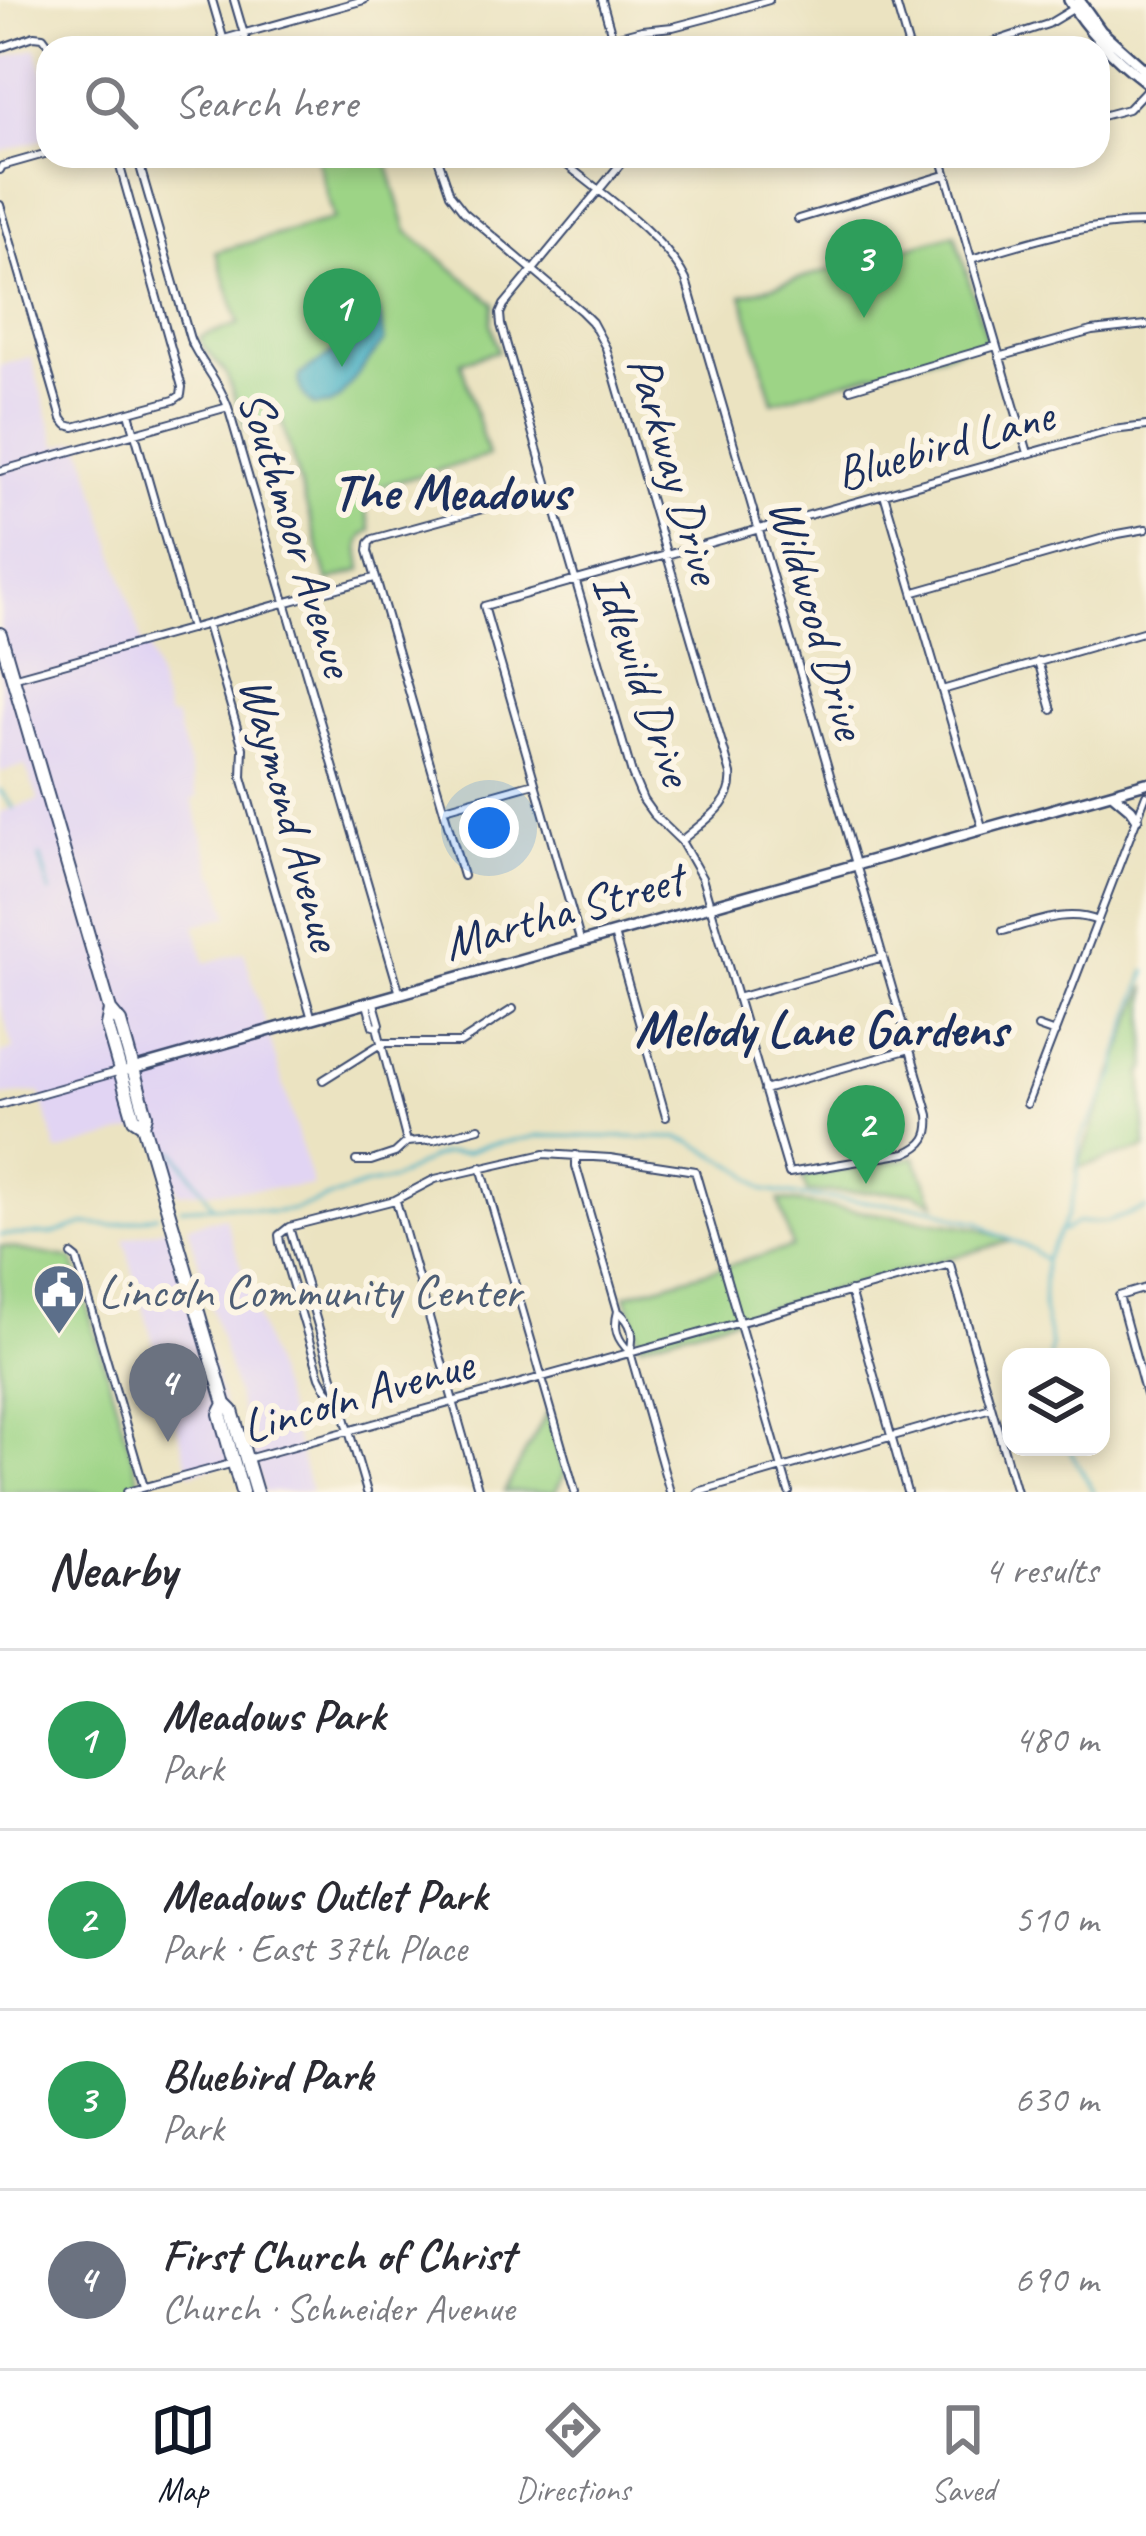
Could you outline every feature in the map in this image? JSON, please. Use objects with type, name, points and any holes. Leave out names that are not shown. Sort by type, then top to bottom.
[{"type":"highway","points":[[0,634],[110,1010],[107,1025],[146,1115],[142,1125],[225,1404],[232,1411],[242,1492]]},
{"type":"highway","points":[[240,1461],[256,1492]]},
{"type":"street","points":[[212,0],[223,36]]},
{"type":"street","points":[[234,0],[244,34]]},
{"type":"street","points":[[240,36],[364,0]]},
{"type":"street","points":[[602,0],[612,36],[674,27],[740,4],[769,0]]},
{"type":"street","points":[[895,0],[906,36]]},
{"type":"street","points":[[1012,36],[1048,24],[1076,3]]},
{"type":"street","points":[[1076,3],[1106,36]]},
{"type":"street","points":[[1076,3],[1094,36]]},
{"type":"street","points":[[0,49],[36,36]]},
{"type":"street","points":[[1110,40],[1146,71]]},
{"type":"street","points":[[1110,52],[1146,86],[1128,109],[1110,114]]},
{"type":"street","points":[[0,170],[36,156]]},
{"type":"street","points":[[0,206],[67,425],[174,400],[182,387],[118,168]]},
{"type":"street","name":"Southmoor Avenue","points":[[140,168],[190,339],[198,357],[219,380],[228,407],[400,994]]},
{"type":"street","name":"Parkway Drive","points":[[440,168],[450,194],[464,212],[581,310],[600,335],[731,774],[733,789],[727,801],[681,841]]},
{"type":"street","name":"Wildwood Drive","points":[[570,168],[667,250],[686,280],[929,1114],[928,1138],[906,1153],[789,1173]]},
{"type":"street","points":[[533,270],[617,168]]},
{"type":"street","points":[[944,168],[1028,453]]},
{"type":"street","points":[[798,219],[946,176]]},
{"type":"street","points":[[970,260],[1090,227],[1146,223]]},
{"type":"street","name":"Idlewild Drive","points":[[533,270],[500,314],[548,491],[632,774],[643,800],[681,841],[702,878],[789,1173]]},
{"type":"street","points":[[999,357],[1092,331],[1146,325]]},
{"type":"street","points":[[850,388],[996,346]]},
{"type":"street","points":[[0,471],[228,407]]},
{"type":"street","name":"Waymond Avenue","points":[[128,412],[191,629]]},
{"type":"street","name":"Bluebird Lane","points":[[534,783],[484,606],[1113,430],[1146,427]]},
{"type":"street","points":[[463,876],[369,543],[548,491]]},
{"type":"street","points":[[884,494],[982,830]]},
{"type":"street","points":[[914,592],[1146,529]]},
{"type":"street","points":[[13,678],[375,577]]},
{"type":"street","name":"Waymond Avenue","points":[[207,625],[243,748],[242,777],[312,1019]]},
{"type":"street","points":[[942,690],[1146,631]]},
{"type":"street","points":[[1038,662],[1052,710]]},
{"type":"street","points":[[443,808],[534,783],[581,943]]},
{"type":"street","name":"Martha Street","points":[[0,1105],[1146,783]]},
{"type":"street","points":[[1112,793],[1137,818]]},
{"type":"street","points":[[1027,1104],[1146,795]]},
{"type":"street","points":[[1003,932],[1068,915],[1098,921]]},
{"type":"street","points":[[614,934],[665,1117]]},
{"type":"street","points":[[737,998],[884,957]]},
{"type":"street","points":[[370,1003],[380,1024],[377,1028],[407,1142]]},
{"type":"street","points":[[323,1080],[382,1042],[460,1043],[514,1009]]},
{"type":"street","points":[[1038,1027],[1055,1033]]},
{"type":"street","points":[[764,1090],[910,1049]]},
{"type":"street","points":[[356,1161],[389,1156],[407,1142],[478,1128]]},
{"type":"street","points":[[342,1404],[320,1377],[279,1234],[290,1227],[395,1200],[435,1179],[544,1154],[695,1171],[789,1492]]},
{"type":"street","points":[[576,1155],[618,1311],[628,1320],[634,1337],[630,1352],[670,1492]]},
{"type":"street","points":[[481,1167],[575,1492]]},
{"type":"street","points":[[395,1200],[479,1492]]},
{"type":"street","points":[[290,1227],[367,1492]]},
{"type":"street","points":[[72,1255],[144,1487]]},
{"type":"street","name":"Lincoln Avenue","points":[[128,1492],[950,1264],[991,1408]]},
{"type":"street","points":[[1146,1288],[1119,1295],[1146,1395]]},
{"type":"street","points":[[850,1291],[907,1492]]},
{"type":"street","points":[[698,1492],[991,1408],[1016,1492]]},
{"type":"street","points":[[181,1477],[184,1490]]},
{"type":"shaded area","points":[[36,48],[36,142],[0,152],[0,58]]},
{"type":"shaded area","points":[[31,357],[57,446],[79,440],[85,454],[143,647],[149,647],[168,717],[175,717],[198,798],[192,799],[229,916],[195,925],[205,963],[244,952],[313,1186],[178,1193],[157,1124],[57,1152],[40,1092],[0,1096],[0,1054],[13,1049],[0,1003],[0,812],[39,800],[25,766],[0,772],[0,365]]},
{"type":"shaded area","points":[[225,1217],[311,1492],[264,1492],[188,1225]]},
{"type":"shaded area","points":[[171,1226],[223,1403],[232,1462],[190,1473],[124,1239]]},
{"type":"green space","points":[[320,168],[389,168],[407,231],[494,303],[491,323],[498,351],[461,362],[488,456],[361,492],[371,530],[360,543],[362,570],[328,581],[281,419],[245,429],[226,373],[200,337],[239,324],[216,252],[334,219]]},
{"type":"green space","points":[[955,234],[987,341],[773,402],[742,295]]},
{"type":"green space","points":[[1146,986],[1146,1069],[1142,1074],[1146,1148],[1077,1168]]},
{"type":"green space","points":[[915,1157],[935,1203],[912,1192],[807,1192],[802,1177]]},
{"type":"green space","points":[[779,1200],[978,1228],[1011,1241],[640,1344],[626,1295],[792,1247]]},
{"type":"green space","points":[[0,1246],[73,1259],[141,1486],[118,1492],[0,1492]]},
{"type":"green space","points":[[548,1411],[565,1473],[555,1492],[504,1492]]},
{"type":"water","points":[[366,307],[379,312],[384,341],[340,397],[315,406],[302,393],[300,375],[335,350]]},
{"type":"waterway","points":[[0,790],[13,808]]},
{"type":"waterway","points":[[40,856],[50,892]]},
{"type":"waterway","points":[[1051,1348],[1043,1309],[1045,1260],[1068,1215],[1080,1140],[1117,1072],[1118,1055],[1146,970]]},
{"type":"waterway","points":[[181,1208],[231,1205],[271,1212],[293,1210],[392,1180],[444,1154],[539,1136],[678,1138],[744,1171],[763,1190],[933,1208],[979,1222],[1045,1260]]},
{"type":"waterway","points":[[175,1151],[212,1204]]},
{"type":"waterway","points":[[1063,1231],[1076,1223],[1107,1222],[1146,1208]]},
{"type":"waterway","points":[[0,1235],[52,1234],[84,1224],[113,1226],[157,1215]]},
{"type":"waterway","points":[[1073,1456],[1094,1492]]},
{"type":"place","name":"Bluebird Park","points":[[864,318]]},
{"type":"place","name":"Meadows Park","points":[[342,367]]},
{"type":"place","name":"Meadows Outlet Park","points":[[866,1184]]},
{"type":"place","name":"Lincoln Community Center","points":[[59,1336]]},
{"type":"place","name":"First Church of Christ","points":[[168,1442]]},
{"type":"district","name":"The Meadows","points":[[451,491]]},
{"type":"district","name":"Melody Lane Gardens","points":[[821,1028]]}]
